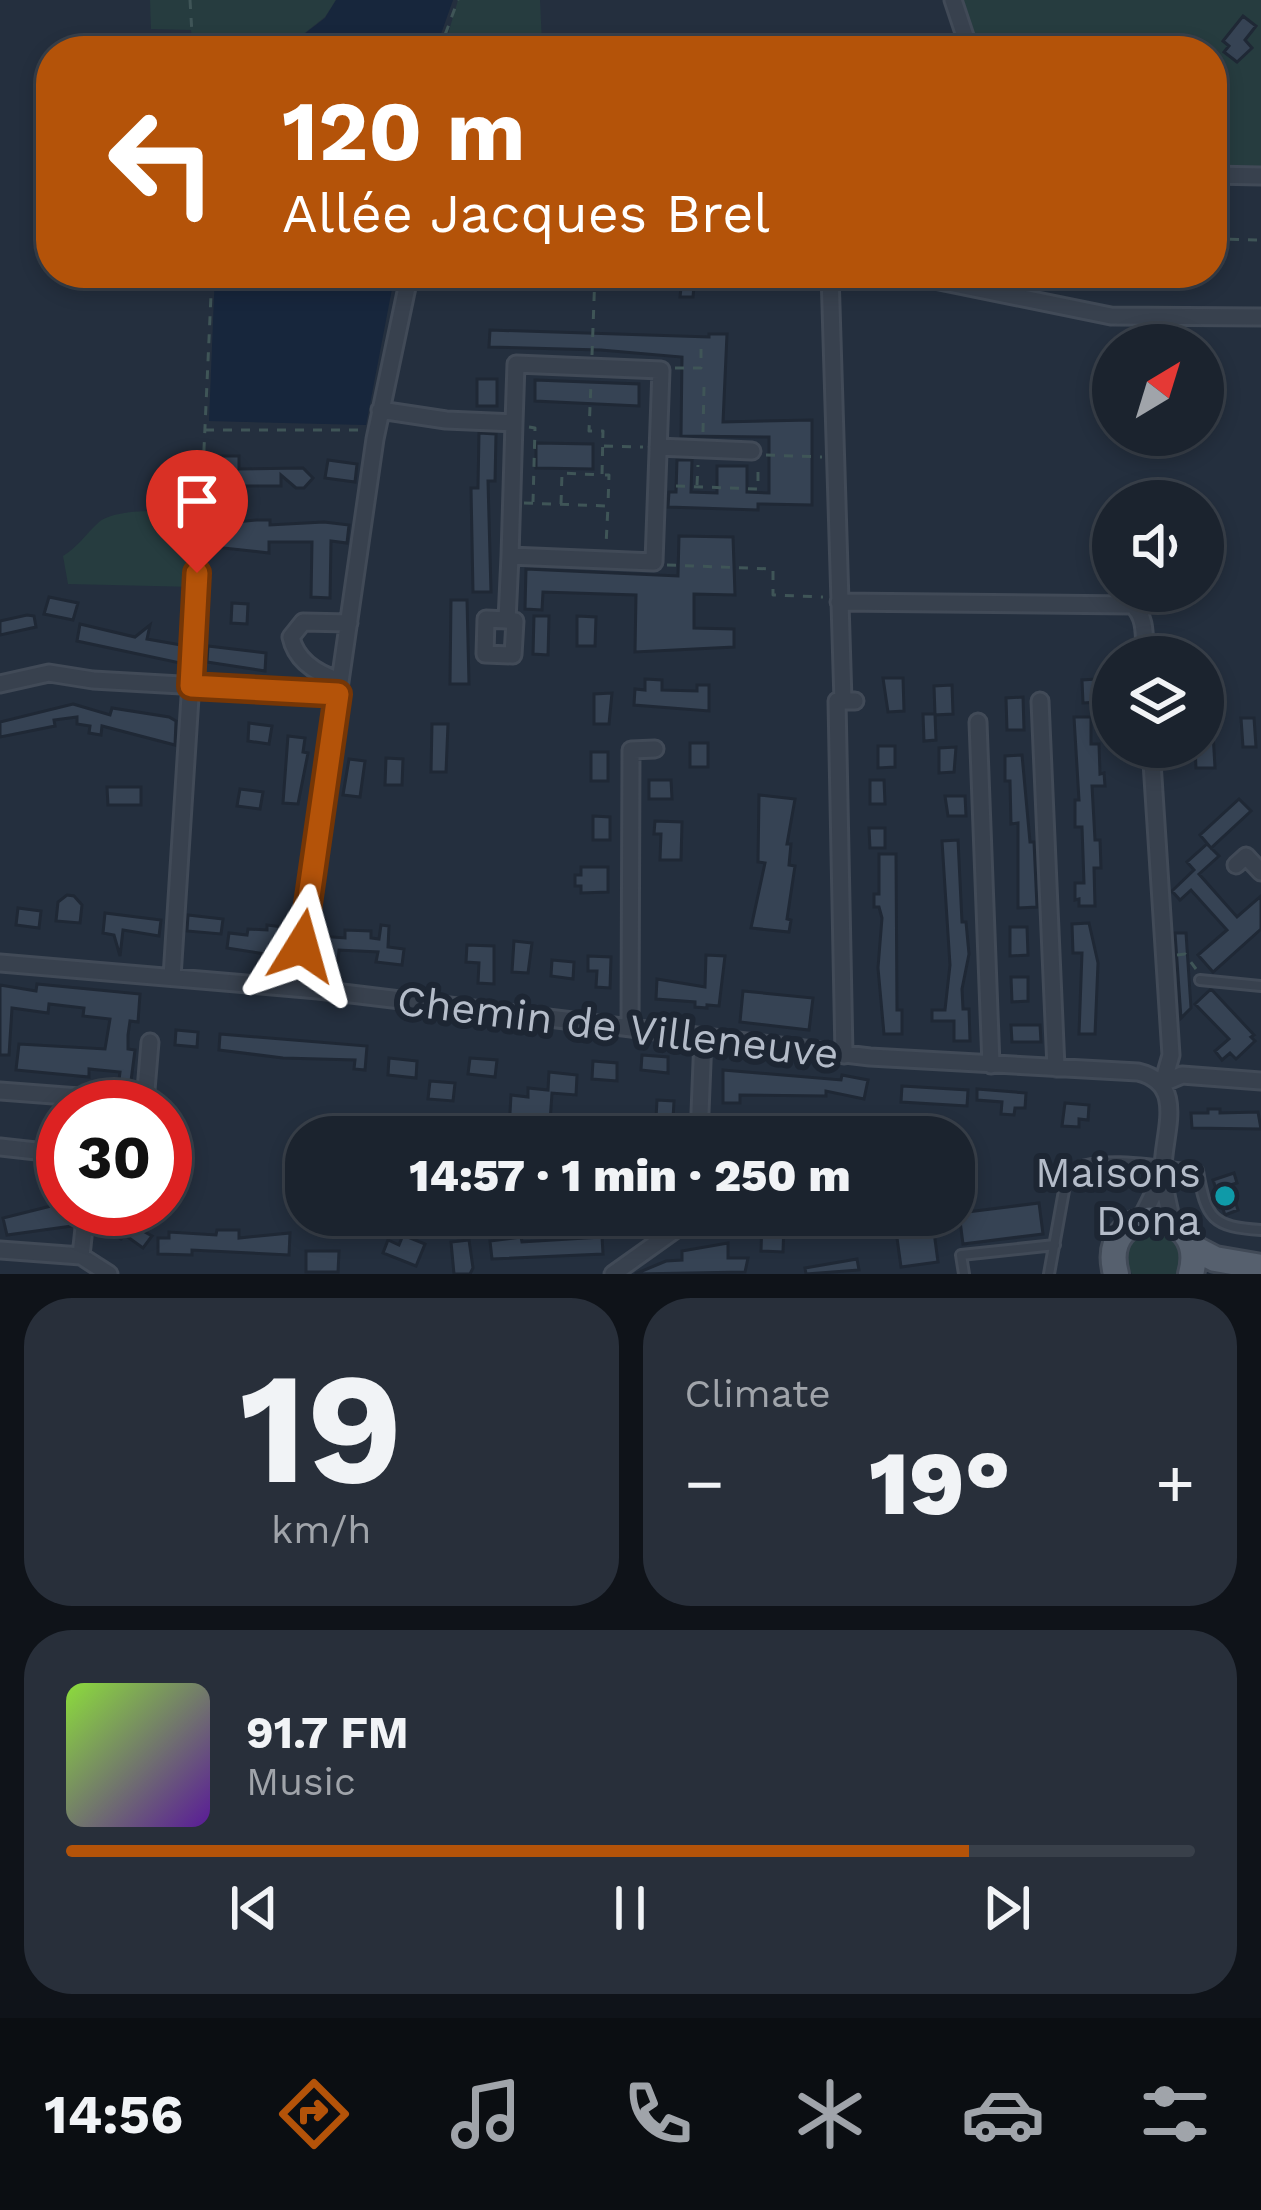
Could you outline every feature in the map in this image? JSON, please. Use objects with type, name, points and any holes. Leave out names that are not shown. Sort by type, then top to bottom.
[{"type":"main road","points":[[1112,1271],[1119,1238],[1151,1218],[1172,1223],[1192,1247],[1215,1259],[1261,1267]]},
{"type":"main road","points":[[1191,1274],[1192,1247]]},
{"type":"street","points":[[953,0],[965,36]]},
{"type":"street","points":[[1227,176],[1261,176]]},
{"type":"street","points":[[296,987],[376,430],[407,288]]},
{"type":"street","points":[[830,288],[839,600],[849,701],[837,701],[844,1054]]},
{"type":"street","points":[[974,288],[1111,316],[1261,317]]},
{"type":"street","points":[[507,620],[516,364],[661,370],[654,562],[510,556]]},
{"type":"street","points":[[380,410],[514,424]]},
{"type":"street","points":[[658,447],[752,451]]},
{"type":"street","points":[[172,977],[197,573]]},
{"type":"street","points":[[839,600],[1132,605],[1140,611],[1143,636]]},
{"type":"street","points":[[339,688],[306,662],[291,638],[303,622],[349,623]]},
{"type":"street","points":[[0,685],[49,673],[191,686],[339,688]]},
{"type":"street","points":[[1040,700],[1057,1069]]},
{"type":"street","points":[[978,722],[991,1065]]},
{"type":"street","points":[[630,1028],[631,750],[655,749]]},
{"type":"street","points":[[1152,768],[1171,1055],[1162,1084],[1169,1104],[1163,1171],[1172,1223]]},
{"type":"street","points":[[1236,866],[1246,856],[1261,872]]},
{"type":"street","name":"Chemin de Villeneuve","points":[[0,963],[296,987],[844,1054],[1138,1072],[1162,1084],[1182,1075],[1261,1082]]},
{"type":"street","points":[[700,1116],[703,1038]]},
{"type":"street","points":[[147,1080],[150,1042]]},
{"type":"street","points":[[0,1091],[36,1095]]},
{"type":"street","points":[[0,1148],[36,1151]]},
{"type":"street","points":[[1140,1221],[1163,1171]]},
{"type":"street","points":[[81,1256],[83,1236]]},
{"type":"street","points":[[613,1274],[667,1236]]},
{"type":"street","points":[[0,1250],[81,1256],[109,1274]]},
{"type":"lane","points":[[1200,980],[1261,986]]},
{"type":"lane","points":[[1049,1274],[1071,1169],[1082,1165],[1198,1171],[1210,1216],[1225,1228],[1261,1230]]},
{"type":"lane","points":[[964,1274],[961,1256],[1055,1245]]},
{"type":"path","points":[[190,0],[192,36]]},
{"type":"path","points":[[445,36],[458,0]]},
{"type":"path","points":[[1227,239],[1261,240]]},
{"type":"path","points":[[197,573],[211,288]]},
{"type":"path","points":[[595,288],[589,431],[603,431],[602,475]]},
{"type":"path","points":[[661,370],[701,368],[701,341]]},
{"type":"path","points":[[514,424],[535,428],[532,503]]},
{"type":"path","points":[[203,430],[376,430]]},
{"type":"path","points":[[602,446],[658,447]]},
{"type":"path","points":[[676,486],[758,489],[758,454],[836,458]]},
{"type":"path","points":[[561,504],[562,473],[609,475],[605,560]]},
{"type":"path","points":[[511,503],[608,506]]},
{"type":"path","points":[[654,562],[773,569],[773,595],[839,600]]},
{"type":"path","points":[[1164,958],[1185,954],[1200,980]]},
{"type":"green space","points":[[150,0],[336,0],[325,17],[301,36],[192,36],[191,30],[151,29]]},
{"type":"green space","points":[[458,0],[540,0],[542,36],[447,36]]},
{"type":"green space","points":[[953,0],[1261,0],[1261,176],[1227,175],[1227,36],[965,36]]},
{"type":"green space","points":[[202,511],[196,587],[68,584],[63,556],[107,518],[132,512]]},
{"type":"green space","points":[[1166,1229],[1184,1249],[1180,1274],[1132,1274],[1128,1246],[1146,1233]]},
{"type":"water","points":[[336,0],[453,0],[440,36],[302,36],[325,18]]},
{"type":"water","points":[[214,288],[392,288],[366,425],[209,421]]},
{"type":"building","points":[[1243,16],[1256,26],[1245,40],[1252,48],[1237,62],[1227,54],[1227,36]]},
{"type":"building","points":[[681,288],[694,288],[693,297],[680,297]]},
{"type":"building","points":[[490,330],[727,334],[723,422],[812,420],[812,505],[758,504],[758,510],[668,507],[669,492],[676,492],[677,460],[692,460],[691,492],[717,493],[717,466],[747,466],[747,492],[769,493],[769,437],[681,436],[682,357],[489,347]]},
{"type":"building","points":[[477,379],[497,379],[497,406],[477,406]]},
{"type":"building","points":[[535,380],[639,384],[639,406],[535,401]]},
{"type":"building","points":[[479,433],[496,434],[495,481],[488,481],[491,592],[473,592],[471,488],[478,488]]},
{"type":"building","points":[[536,443],[593,444],[593,469],[536,468]]},
{"type":"building","points":[[220,456],[239,456],[239,469],[303,468],[313,478],[304,488],[296,488],[281,475],[281,486],[219,486]]},
{"type":"building","points":[[328,460],[357,464],[355,482],[325,478]]},
{"type":"building","points":[[270,520],[270,525],[349,525],[347,543],[331,541],[330,598],[311,597],[312,542],[269,542],[269,553],[214,547],[215,528]]},
{"type":"building","points":[[679,536],[733,537],[735,595],[694,594],[694,628],[734,629],[734,647],[635,652],[636,595],[543,592],[542,610],[525,609],[526,569],[678,576]]},
{"type":"building","points":[[49,597],[78,603],[73,620],[44,614]]},
{"type":"building","points":[[451,600],[467,600],[469,684],[450,684]]},
{"type":"building","points":[[232,603],[248,604],[247,624],[231,623]]},
{"type":"building","points":[[34,616],[36,627],[0,635],[0,621]]},
{"type":"building","points":[[534,616],[549,616],[548,655],[533,654]]},
{"type":"building","points":[[577,616],[596,617],[595,646],[577,646]]},
{"type":"building","points":[[80,624],[135,637],[150,625],[147,639],[181,645],[180,663],[77,641]]},
{"type":"building","points":[[208,646],[266,653],[265,671],[207,662]]},
{"type":"building","points":[[883,678],[903,678],[904,711],[888,712]]},
{"type":"building","points":[[645,679],[662,680],[662,690],[697,691],[697,685],[709,685],[709,711],[634,705],[635,689],[645,690]]},
{"type":"building","points":[[1092,679],[1092,702],[1083,703],[1082,680]]},
{"type":"building","points":[[952,685],[953,714],[935,715],[936,740],[924,741],[923,714],[935,714],[934,686]]},
{"type":"building","points":[[612,693],[609,724],[594,724],[594,694]]},
{"type":"building","points":[[1023,697],[1024,730],[1007,730],[1006,698]]},
{"type":"building","points":[[73,704],[110,715],[112,708],[169,717],[176,721],[175,745],[102,726],[101,735],[89,733],[90,726],[77,724],[77,717],[0,737],[0,722]]},
{"type":"building","points":[[1074,717],[1091,717],[1092,768],[1104,773],[1105,786],[1092,786],[1101,868],[1094,868],[1095,906],[1079,906],[1079,899],[1075,900],[1075,883],[1084,883],[1082,827],[1075,827],[1075,800],[1079,800]]},
{"type":"building","points":[[1241,718],[1254,718],[1256,747],[1243,747]]},
{"type":"building","points":[[249,723],[272,726],[269,744],[248,741]]},
{"type":"building","points":[[432,724],[448,724],[446,772],[431,772]]},
{"type":"building","points":[[288,736],[305,738],[303,752],[308,753],[298,804],[283,803]]},
{"type":"building","points":[[690,743],[708,743],[708,767],[690,767]]},
{"type":"building","points":[[878,746],[895,746],[895,767],[878,768]]},
{"type":"building","points":[[956,747],[954,772],[939,773],[939,748]]},
{"type":"building","points":[[591,752],[608,752],[608,781],[591,781]]},
{"type":"building","points":[[1022,755],[1037,907],[1018,908],[1018,823],[1011,824],[1005,756]]},
{"type":"building","points":[[386,758],[403,759],[402,785],[385,785]]},
{"type":"building","points":[[349,759],[365,761],[360,797],[343,795]]},
{"type":"building","points":[[649,780],[671,780],[672,799],[649,799]]},
{"type":"building","points":[[870,780],[884,780],[885,804],[870,804]]},
{"type":"building","points":[[107,787],[141,787],[141,805],[108,805]]},
{"type":"building","points":[[240,789],[263,792],[260,809],[237,806]]},
{"type":"building","points":[[759,795],[795,799],[787,844],[791,844],[789,865],[795,866],[789,932],[751,928],[765,863],[758,862]]},
{"type":"building","points":[[945,796],[965,796],[966,816],[948,816]]},
{"type":"building","points":[[1239,799],[1251,811],[1211,848],[1200,835]]},
{"type":"building","points":[[593,816],[610,817],[610,840],[593,840]]},
{"type":"building","points":[[655,821],[682,822],[681,860],[660,860],[661,834],[654,834]]},
{"type":"building","points":[[869,828],[885,828],[885,848],[870,848]]},
{"type":"building","points":[[958,840],[962,922],[966,922],[969,954],[963,1009],[969,1009],[970,1041],[954,1041],[954,1021],[932,1021],[932,1010],[945,1010],[950,965],[942,841]]},
{"type":"building","points":[[1207,844],[1219,856],[1199,874],[1237,917],[1261,896],[1261,929],[1213,972],[1198,955],[1227,930],[1191,890],[1180,900],[1172,891],[1194,870],[1187,862]]},
{"type":"building","points":[[879,854],[896,854],[897,1010],[902,1010],[902,1034],[884,1034],[878,968],[882,918],[879,907],[874,907],[874,894],[879,894]]},
{"type":"building","points":[[581,867],[608,867],[608,892],[581,893],[575,875],[581,875]]},
{"type":"building","points":[[67,895],[82,905],[80,923],[56,921],[58,902]]},
{"type":"building","points":[[18,908],[41,911],[39,928],[16,925]]},
{"type":"building","points":[[105,913],[161,920],[159,936],[123,930],[120,956],[114,935],[103,933]]},
{"type":"building","points":[[188,915],[223,919],[221,934],[187,931]]},
{"type":"building","points":[[1089,923],[1098,963],[1095,1034],[1079,1034],[1082,953],[1073,953],[1072,924]]},
{"type":"building","points":[[267,925],[283,927],[279,956],[227,948],[229,933],[247,935],[248,929],[267,930]]},
{"type":"building","points":[[381,925],[389,926],[388,947],[404,949],[402,965],[376,962],[378,952],[339,950],[338,961],[318,959],[319,936],[345,938],[345,930],[371,931],[371,938],[379,939]]},
{"type":"building","points":[[1010,927],[1027,927],[1028,955],[1010,956]]},
{"type":"building","points":[[1175,933],[1186,933],[1191,1008],[1181,1018]]},
{"type":"building","points":[[514,941],[532,943],[528,973],[512,972]]},
{"type":"building","points":[[467,945],[494,946],[494,984],[478,983],[479,963],[466,962]]},
{"type":"building","points":[[706,955],[725,956],[719,1006],[695,1007],[695,1002],[656,999],[657,979],[705,987]]},
{"type":"building","points":[[588,956],[611,957],[610,988],[596,987],[597,971],[588,971]]},
{"type":"building","points":[[552,960],[574,962],[573,979],[551,976]]},
{"type":"building","points":[[1011,977],[1028,977],[1028,1001],[1012,1002]]},
{"type":"building","points":[[37,984],[140,994],[138,1022],[130,1021],[128,1035],[128,1049],[135,1050],[131,1080],[119,1080],[120,1072],[89,1069],[89,1077],[16,1070],[19,1044],[105,1049],[110,1019],[83,1016],[84,1008],[49,1004],[48,1013],[12,1008],[9,1055],[0,1055],[0,985],[36,991]]},
{"type":"building","points":[[1211,989],[1254,1035],[1255,1041],[1236,1059],[1230,1053],[1222,1060],[1215,1051],[1229,1039],[1195,1004]]},
{"type":"building","points":[[743,991],[813,998],[809,1030],[740,1022]]},
{"type":"building","points":[[1011,1025],[1040,1025],[1041,1042],[1012,1042]]},
{"type":"building","points":[[176,1030],[198,1032],[197,1047],[175,1045]]},
{"type":"building","points":[[220,1034],[367,1046],[365,1070],[354,1069],[355,1060],[219,1050]]},
{"type":"building","points":[[642,1055],[668,1057],[668,1073],[641,1070]]},
{"type":"building","points":[[389,1058],[417,1061],[416,1078],[388,1075]]},
{"type":"building","points":[[470,1058],[497,1060],[495,1077],[468,1074]]},
{"type":"building","points":[[593,1061],[617,1063],[617,1081],[592,1079]]},
{"type":"building","points":[[723,1070],[868,1080],[864,1099],[826,1091],[826,1096],[740,1095],[740,1103],[723,1103]]},
{"type":"building","points":[[549,1072],[577,1075],[576,1095],[552,1093],[550,1116],[510,1116],[511,1095],[528,1097],[528,1088],[548,1090]]},
{"type":"building","points":[[430,1081],[455,1083],[453,1101],[428,1099]]},
{"type":"building","points":[[902,1086],[968,1090],[967,1106],[901,1102]]},
{"type":"building","points":[[977,1089],[1026,1093],[1025,1108],[1015,1108],[1014,1115],[1001,1114],[1002,1102],[977,1100]]},
{"type":"building","points":[[657,1100],[674,1101],[673,1116],[656,1116]]},
{"type":"building","points":[[1065,1103],[1089,1105],[1088,1120],[1079,1119],[1079,1127],[1062,1126]]},
{"type":"building","points":[[1208,1109],[1258,1112],[1261,1129],[1192,1128],[1191,1113],[1208,1113]]},
{"type":"building","name":"Maisons Dona","points":[[1234,1173],[1237,1183],[1230,1185],[1238,1210],[1225,1215],[1213,1180]]},
{"type":"building","points":[[1039,1203],[1043,1234],[963,1244],[962,1236],[975,1236],[975,1211]]},
{"type":"building","points":[[36,1210],[36,1231],[7,1235],[3,1218]]},
{"type":"building","points":[[217,1230],[239,1230],[239,1238],[285,1233],[290,1236],[289,1255],[192,1250],[192,1255],[158,1254],[158,1238],[216,1235]]},
{"type":"building","points":[[126,1236],[152,1236],[143,1248]]},
{"type":"building","points":[[403,1236],[425,1244],[416,1266],[383,1253],[388,1240],[399,1245]]},
{"type":"building","points":[[762,1236],[784,1236],[783,1252],[761,1251]]},
{"type":"building","points":[[897,1236],[935,1236],[938,1262],[901,1267]]},
{"type":"building","points":[[521,1237],[522,1242],[602,1237],[603,1254],[492,1259],[490,1241]]},
{"type":"building","points":[[469,1240],[473,1268],[470,1274],[454,1274],[451,1242]]},
{"type":"building","points":[[728,1243],[728,1258],[748,1258],[745,1272],[635,1274],[666,1261],[682,1260],[682,1251]]},
{"type":"building","points":[[306,1251],[339,1251],[338,1272],[306,1272]]},
{"type":"building","points":[[857,1259],[859,1270],[806,1274],[805,1268]]},
{"type":"place","name":"Maisons Dona","points":[[1225,1196]]},
{"type":"route","points":[[197,573],[191,686],[338,694],[302,946]]}]
